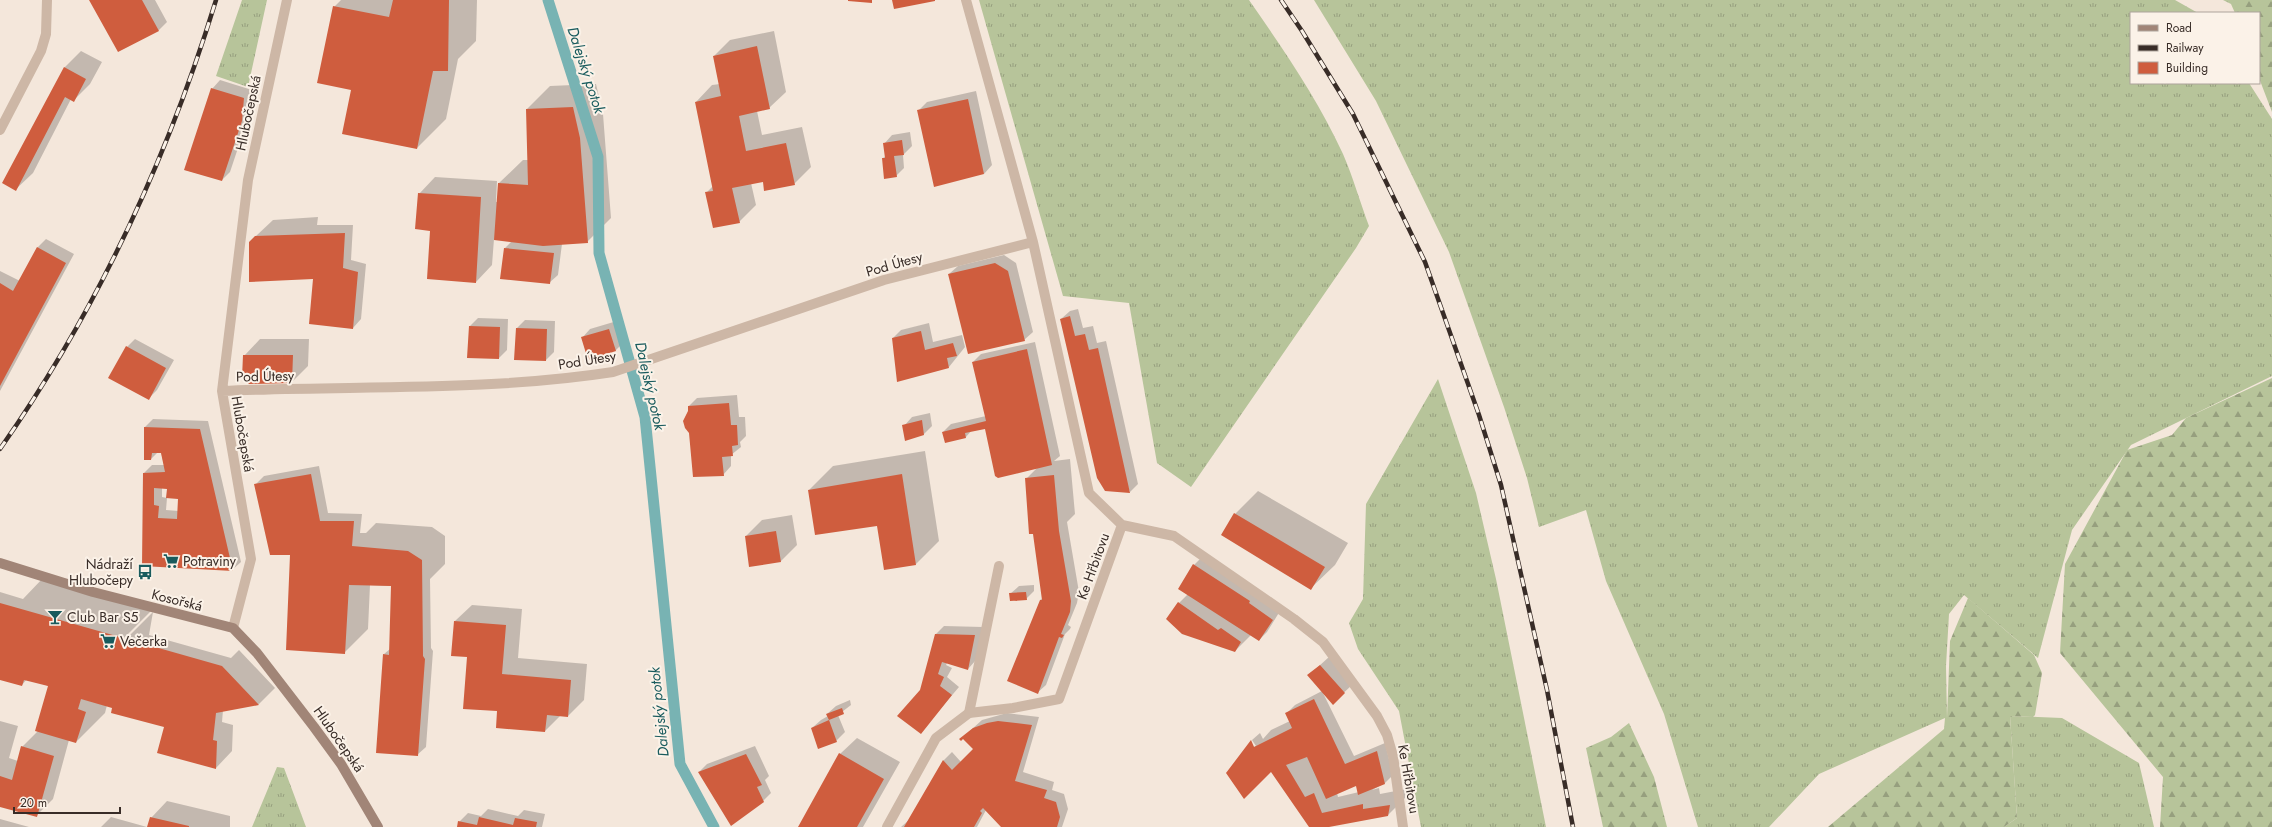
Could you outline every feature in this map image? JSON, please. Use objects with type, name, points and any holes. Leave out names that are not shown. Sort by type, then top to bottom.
[{"type":"street","points":[[0,130],[41,51],[46,34],[47,0]]},
{"type":"street","name":"Hlubočepská","points":[[286,0],[248,180],[222,391],[251,559],[233,628],[257,653],[341,764],[378,827]]},
{"type":"street","points":[[966,0],[1033,242],[1089,493],[1122,525]]},
{"type":"street","name":"Pod Útesy","points":[[222,391],[501,384],[572,378],[613,372],[884,280],[1033,242]]},
{"type":"street","name":"Ke Hřbitovu","points":[[969,713],[1013,708],[1059,699],[1122,525],[1174,536],[1294,619],[1323,642],[1377,716],[1387,735],[1393,756],[1403,827]]},
{"type":"street","name":"Kosořská","points":[[0,562],[93,592],[233,628]]},
{"type":"street","points":[[887,827],[936,738],[969,713],[1000,566]]},
{"type":"green space","points":[[242,0],[267,0],[248,87],[216,76]]},
{"type":"green space","points":[[979,0],[1249,0],[1311,94],[1343,154],[1369,226],[1356,248],[1191,487],[1157,463],[1129,303],[1063,296]]},
{"type":"green space","points":[[1314,0],[2175,0],[2196,12],[2130,12],[2130,84],[2250,84],[2272,119],[2272,376],[2131,445],[2072,530],[2038,658],[1964,595],[1949,614],[1946,666],[1947,719],[1945,718],[1819,774],[1769,827],[1698,827],[1664,714],[1606,581],[1586,510],[1539,527],[1527,478],[1504,407],[1449,252],[1376,101]]},
{"type":"green space","points":[[2223,0],[2272,0],[2272,112],[2260,81],[2260,12],[2235,12],[2231,4]]},
{"type":"green space","points":[[2272,378],[2272,827],[2160,827],[2163,777],[2060,653],[2065,564],[2127,450],[2172,435],[2186,418]]},
{"type":"green space","points":[[1438,379],[1476,493],[1496,579],[1546,827],[1421,827],[1399,711],[1358,649],[1349,623],[1363,599],[1366,504]]},
{"type":"green space","points":[[1968,598],[2034,655],[2042,673],[2035,715],[2033,717],[2010,716],[2017,818],[2004,827],[1828,827],[1944,729],[1945,718],[1947,718],[1950,641]]},
{"type":"green space","points":[[2010,716],[2062,718],[2139,763],[2154,827],[2004,827],[2017,818]]},
{"type":"green space","points":[[1629,723],[1654,777],[1667,827],[1603,827],[1586,748],[1611,737]]},
{"type":"green space","points":[[277,767],[284,768],[306,827],[252,827]]},
{"type":"building","points":[[89,0],[142,0],[159,31],[118,52]]},
{"type":"building","points":[[393,0],[449,0],[448,71],[433,71],[417,149],[342,134],[351,90],[317,83],[333,6],[389,17]]},
{"type":"building","points":[[872,0],[872,3],[848,1]]},
{"type":"building","points":[[892,0],[935,0],[935,1],[894,9]]},
{"type":"building","points":[[757,46],[770,109],[739,116],[746,151],[786,143],[795,185],[764,191],[763,182],[732,188],[740,223],[713,228],[705,192],[713,191],[695,102],[721,96],[713,56]]},
{"type":"building","points":[[64,67],[86,79],[74,102],[65,97],[16,191],[2,183]]},
{"type":"building","points":[[211,88],[244,98],[242,121],[222,181],[184,170]]},
{"type":"building","points":[[968,99],[984,174],[934,187],[917,110]]},
{"type":"building","points":[[573,107],[580,138],[588,243],[543,246],[494,240],[498,183],[528,185],[526,109]]},
{"type":"building","points":[[902,140],[904,155],[894,156],[897,177],[884,179],[882,158],[885,158],[883,143]]},
{"type":"building","points":[[418,193],[481,197],[476,283],[427,279],[430,231],[415,229]]},
{"type":"building","points":[[345,233],[343,268],[358,272],[353,329],[309,324],[313,279],[249,282],[249,242],[255,236]]},
{"type":"building","points":[[37,247],[66,263],[0,386],[0,283],[13,291]]},
{"type":"building","points":[[504,248],[554,253],[550,284],[500,279]]},
{"type":"building","points":[[995,263],[1008,271],[1025,341],[968,354],[948,274]]},
{"type":"building","points":[[1070,316],[1075,336],[1085,334],[1089,350],[1098,348],[1130,493],[1105,491],[1097,478],[1060,319]]},
{"type":"building","points":[[469,326],[500,327],[499,359],[467,358]]},
{"type":"building","points":[[516,328],[547,329],[546,361],[514,360]]},
{"type":"building","points":[[609,329],[616,351],[588,360],[581,337]]},
{"type":"building","points":[[921,331],[925,350],[953,343],[957,356],[947,358],[949,368],[897,382],[892,338]]},
{"type":"building","points":[[126,346],[166,368],[149,400],[108,378]]},
{"type":"building","points":[[1027,349],[1052,465],[998,478],[995,476],[985,429],[965,433],[966,438],[945,443],[942,432],[986,421],[972,362]]},
{"type":"building","points":[[243,355],[293,355],[292,383],[249,384],[242,378]]},
{"type":"building","points":[[729,403],[731,425],[737,425],[738,445],[732,446],[733,456],[722,457],[724,476],[693,477],[689,433],[685,428],[683,421],[688,411],[688,406]]},
{"type":"building","points":[[922,420],[924,435],[905,441],[902,425]]},
{"type":"building","points":[[144,427],[200,429],[233,571],[142,566],[143,473],[165,472],[161,453],[152,453],[151,460],[144,460]],"holes":[[[154,488],[167,489],[166,498],[178,499],[177,519],[158,518],[159,506],[154,505]]]},
{"type":"building","points":[[311,474],[320,521],[354,521],[352,546],[408,551],[422,560],[423,656],[425,659],[418,756],[376,753],[383,654],[389,655],[391,586],[349,585],[345,654],[286,650],[290,555],[270,555],[254,484]]},
{"type":"building","points":[[902,474],[916,565],[884,570],[877,526],[815,535],[808,490]]},
{"type":"building","points":[[1054,475],[1059,531],[1071,601],[1070,612],[1061,634],[1064,635],[1062,638],[1059,637],[1038,694],[1007,681],[1040,600],[1042,600],[1033,534],[1029,534],[1025,478]]},
{"type":"building","points":[[1234,513],[1325,567],[1311,590],[1221,535]]},
{"type":"building","points":[[776,531],[781,562],[749,567],[745,536]]},
{"type":"building","points":[[1193,564],[1250,601],[1249,603],[1273,620],[1259,641],[1178,589]]},
{"type":"building","points":[[1026,592],[1027,600],[1010,601],[1009,593]]},
{"type":"building","points":[[1178,602],[1218,630],[1221,628],[1241,642],[1235,652],[1182,634],[1166,619]]},
{"type":"building","points":[[0,603],[222,666],[259,705],[216,713],[213,740],[217,741],[216,769],[157,753],[164,727],[111,713],[112,708],[81,699],[78,709],[86,712],[76,743],[35,731],[48,686],[24,680],[22,686],[0,680]]},
{"type":"building","points":[[454,621],[506,625],[502,674],[571,680],[568,717],[547,715],[545,732],[496,728],[497,711],[463,709],[467,657],[451,656]]},
{"type":"building","points":[[935,634],[975,635],[968,670],[942,662],[938,674],[944,677],[940,686],[952,695],[921,734],[897,716],[920,690]]},
{"type":"building","points":[[1320,665],[1345,693],[1333,705],[1307,675]]},
{"type":"building","points":[[1314,699],[1345,764],[1377,751],[1385,784],[1358,795],[1356,786],[1326,799],[1307,757],[1286,765],[1305,797],[1314,793],[1322,813],[1363,804],[1363,809],[1390,805],[1388,816],[1329,827],[1309,827],[1271,772],[1244,799],[1226,773],[1251,740],[1254,747],[1292,728],[1285,713]]},
{"type":"building","points":[[842,708],[844,714],[829,720],[826,714]]},
{"type":"building","points":[[829,720],[837,742],[818,749],[811,728]]},
{"type":"building","points":[[998,721],[1032,725],[1015,781],[1047,790],[1044,798],[1056,802],[1060,817],[1057,827],[1001,827],[983,808],[980,811],[982,813],[974,827],[904,827],[943,760],[952,770],[973,749],[963,739],[961,741],[959,739],[973,728]]},
{"type":"building","points":[[21,746],[54,756],[37,817],[0,807],[0,776],[12,780]]},
{"type":"building","points":[[839,753],[884,779],[857,827],[798,827]]},
{"type":"building","points":[[746,754],[762,785],[757,787],[764,802],[731,826],[698,772]]},
{"type":"building","points":[[150,817],[189,826],[189,827],[147,827]]},
{"type":"building","points":[[479,817],[513,825],[515,818],[537,822],[536,827],[457,827],[458,821],[477,825]]},
{"type":"waterway","name":"Dalejský potok","points":[[548,0],[598,157],[599,253],[645,417],[680,764],[714,827]]},
{"type":"railway","points":[[0,449],[35,397],[67,344],[98,289],[126,233],[175,118],[197,60],[216,0]]},
{"type":"railway","points":[[1281,0],[1302,31],[1353,114],[1425,262],[1479,415],[1501,485],[1547,690],[1573,827]]},
{"type":"place","name":"Potraviny","points":[[171,561]]},
{"type":"place","name":"Nádraží Hlubočepy","points":[[145,572]]},
{"type":"place","name":"Club Bar S5","points":[[55,617]]},
{"type":"place","name":"Večerka","points":[[108,641]]}]
